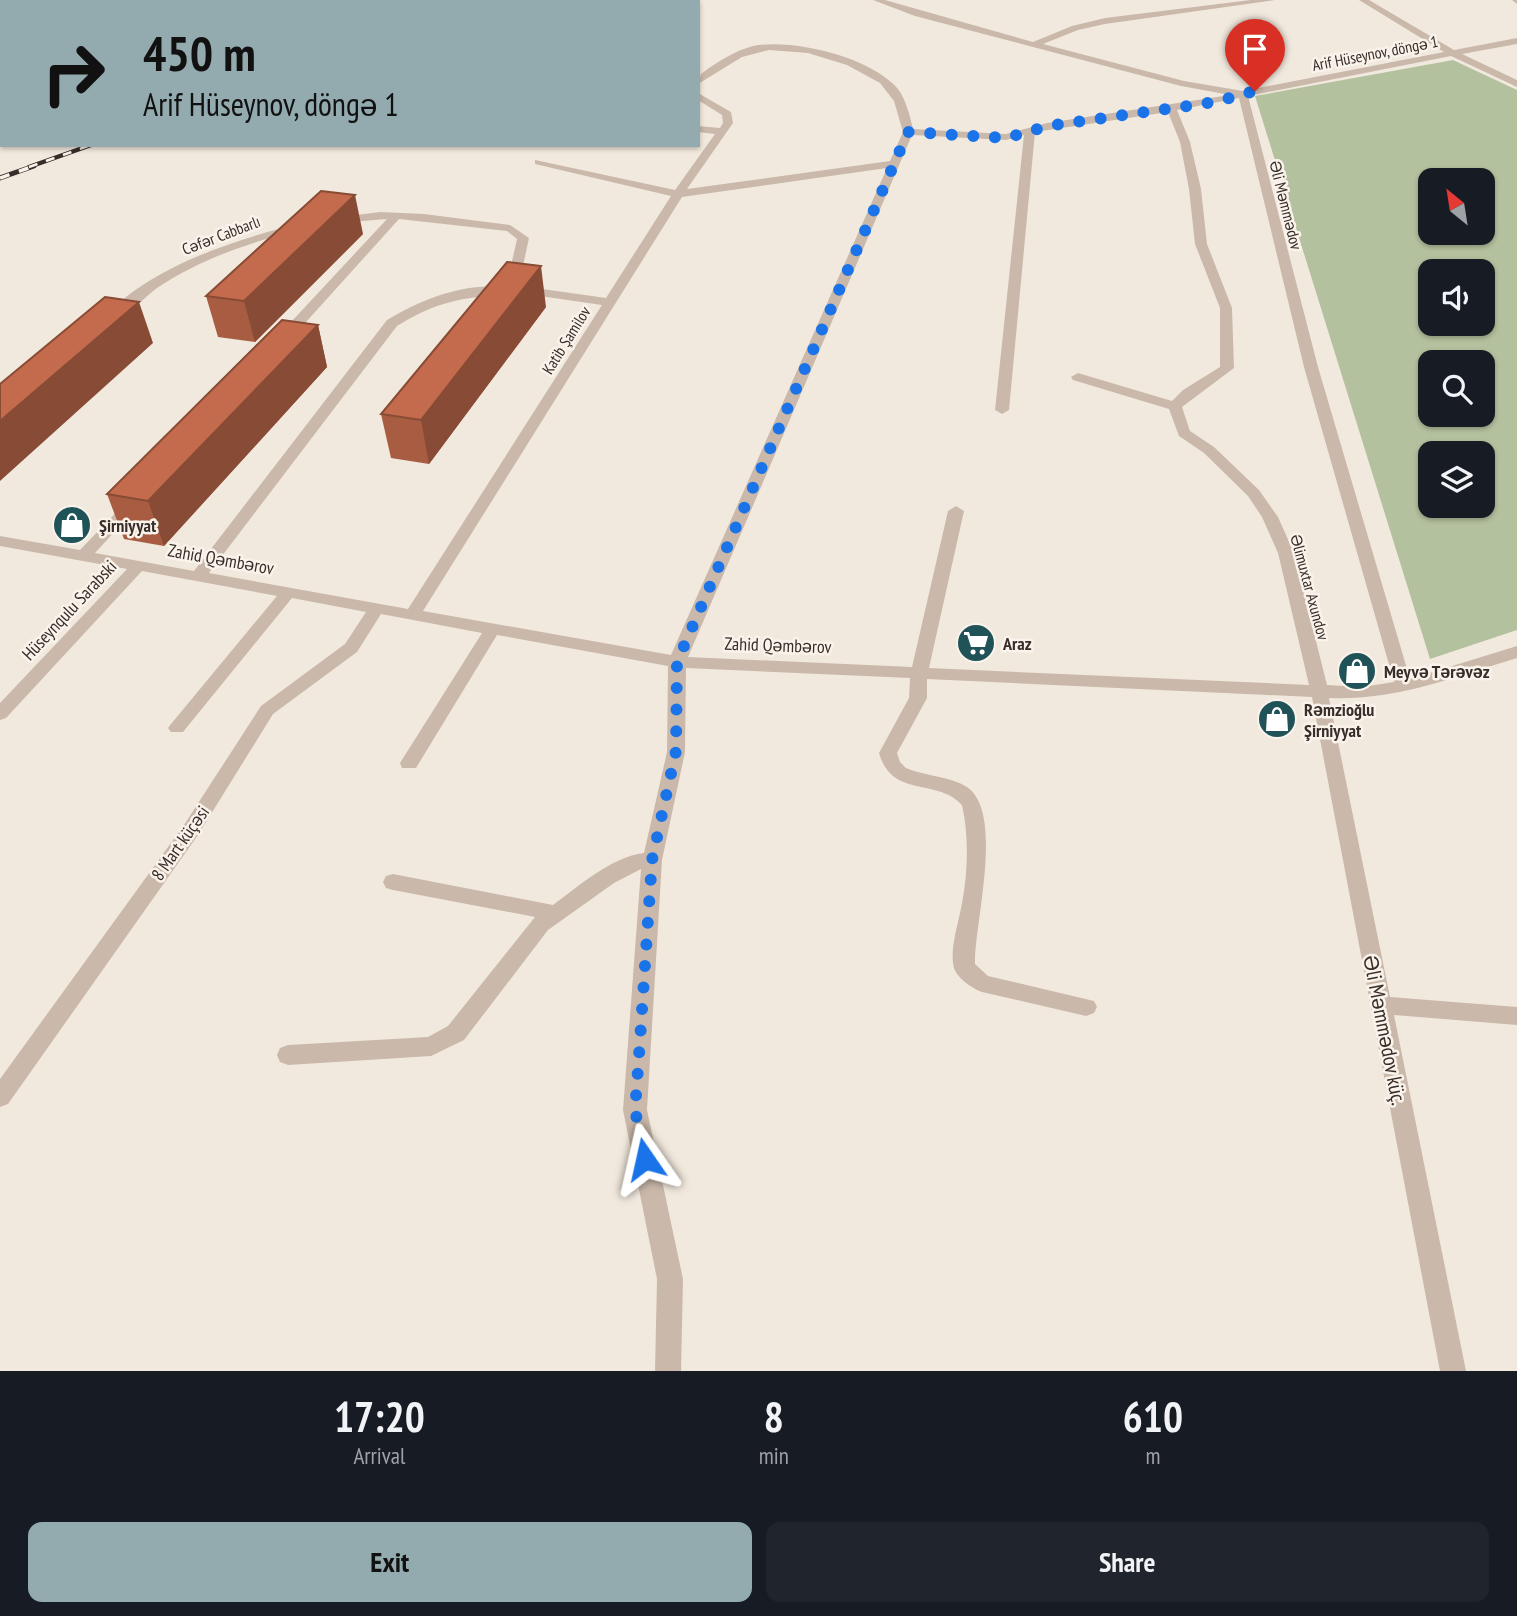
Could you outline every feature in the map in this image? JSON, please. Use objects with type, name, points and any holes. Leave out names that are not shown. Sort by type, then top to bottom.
[{"type":"street","points":[[877,0],[918,14],[1184,84],[1243,94]]},
{"type":"street","points":[[1035,44],[1075,28],[1124,18],[1271,0]]},
{"type":"street","points":[[1363,0],[1454,54],[1517,84]]},
{"type":"street","name":"Arif Hüseynov, döngə 1","points":[[908,132],[1006,138],[1030,131],[1171,108],[1517,41]]},
{"type":"street","points":[[668,1371],[670,1279],[635,1110],[652,860],[676,751],[677,662],[908,132],[906,116],[893,89],[850,62],[788,48],[755,49],[719,64],[700,79]]},
{"type":"street","name":"Əli Məmmədov","points":[[1243,94],[1311,367],[1404,687]]},
{"type":"street","points":[[700,97],[727,114],[728,123],[722,131],[700,129]]},
{"type":"street","points":[[1078,377],[1175,406],[1187,391],[1219,376],[1227,368],[1226,308],[1200,244],[1195,189],[1185,142],[1171,108]]},
{"type":"street","name":"Katib Şamilov","points":[[414,613],[678,194],[722,131]]},
{"type":"street","points":[[1002,410],[1030,131]]},
{"type":"street","points":[[539,162],[678,194],[894,164]]},
{"type":"street","points":[[273,350],[395,216]]},
{"type":"street","name":"Cəfər Cabbarlı","points":[[106,321],[148,286],[200,257],[266,234],[355,217],[395,216],[510,228],[523,238],[517,266],[523,290]]},
{"type":"street","points":[[198,576],[392,323],[417,307],[453,294],[523,290],[611,302]]},
{"type":"street","name":"Əlimuxtar Axundov","points":[[1175,406],[1184,433],[1233,470],[1254,493],[1270,517],[1286,553],[1319,690]]},
{"type":"street","points":[[84,556],[141,494]]},
{"type":"street","points":[[956,511],[919,672],[918,698],[888,752],[888,759],[891,765],[903,774],[957,790],[972,806],[977,849],[964,967],[982,983],[1086,1007]]},
{"type":"street","name":"Zahid Qəmbərov","points":[[0,541],[677,662],[1362,693],[1404,687],[1517,652]]},
{"type":"street","name":"Hüseynqulu Sarabski","points":[[0,713],[139,565]]},
{"type":"street","points":[[177,728],[289,592]]},
{"type":"street","name":"8 Mart küçəsi","points":[[0,1097],[191,830],[267,710],[351,648],[377,607]]},
{"type":"street","points":[[409,763],[493,628]]},
{"type":"street","name":"Əli Məmmədov küç.","points":[[1319,690],[1452,1371]]},
{"type":"street","points":[[288,1055],[431,1046],[456,1033],[532,933],[554,913],[626,866],[652,860]]},
{"type":"street","points":[[393,882],[554,913]]},
{"type":"street","points":[[1380,1005],[1517,1016]]},
{"type":"green space","points":[[1453,60],[1517,90],[1517,630],[1430,659],[1255,96]]},
{"type":"building","points":[[321,191],[355,195],[244,301],[206,296]]},
{"type":"building","points":[[507,262],[541,266],[421,420],[381,414]]},
{"type":"building","points":[[105,297],[139,302],[0,421],[0,384]]},
{"type":"building","points":[[282,320],[318,325],[148,501],[107,494]]},
{"type":"railway","points":[[29,167],[85,147]]},
{"type":"railway","points":[[0,178],[34,166]]},
{"type":"place","name":"Şirniyyat","points":[[72,525]]},
{"type":"place","name":"Araz","points":[[976,643]]},
{"type":"place","name":"Meyvə Tərəvəz","points":[[1357,671]]},
{"type":"place","name":"Rəmzioğlu Şirniyyat","points":[[1277,719]]},
{"type":"route","points":[[645,1159],[635,1110],[652,860],[676,751],[677,662],[908,132],[1006,138],[1048,126],[1215,102],[1255,91]]}]
